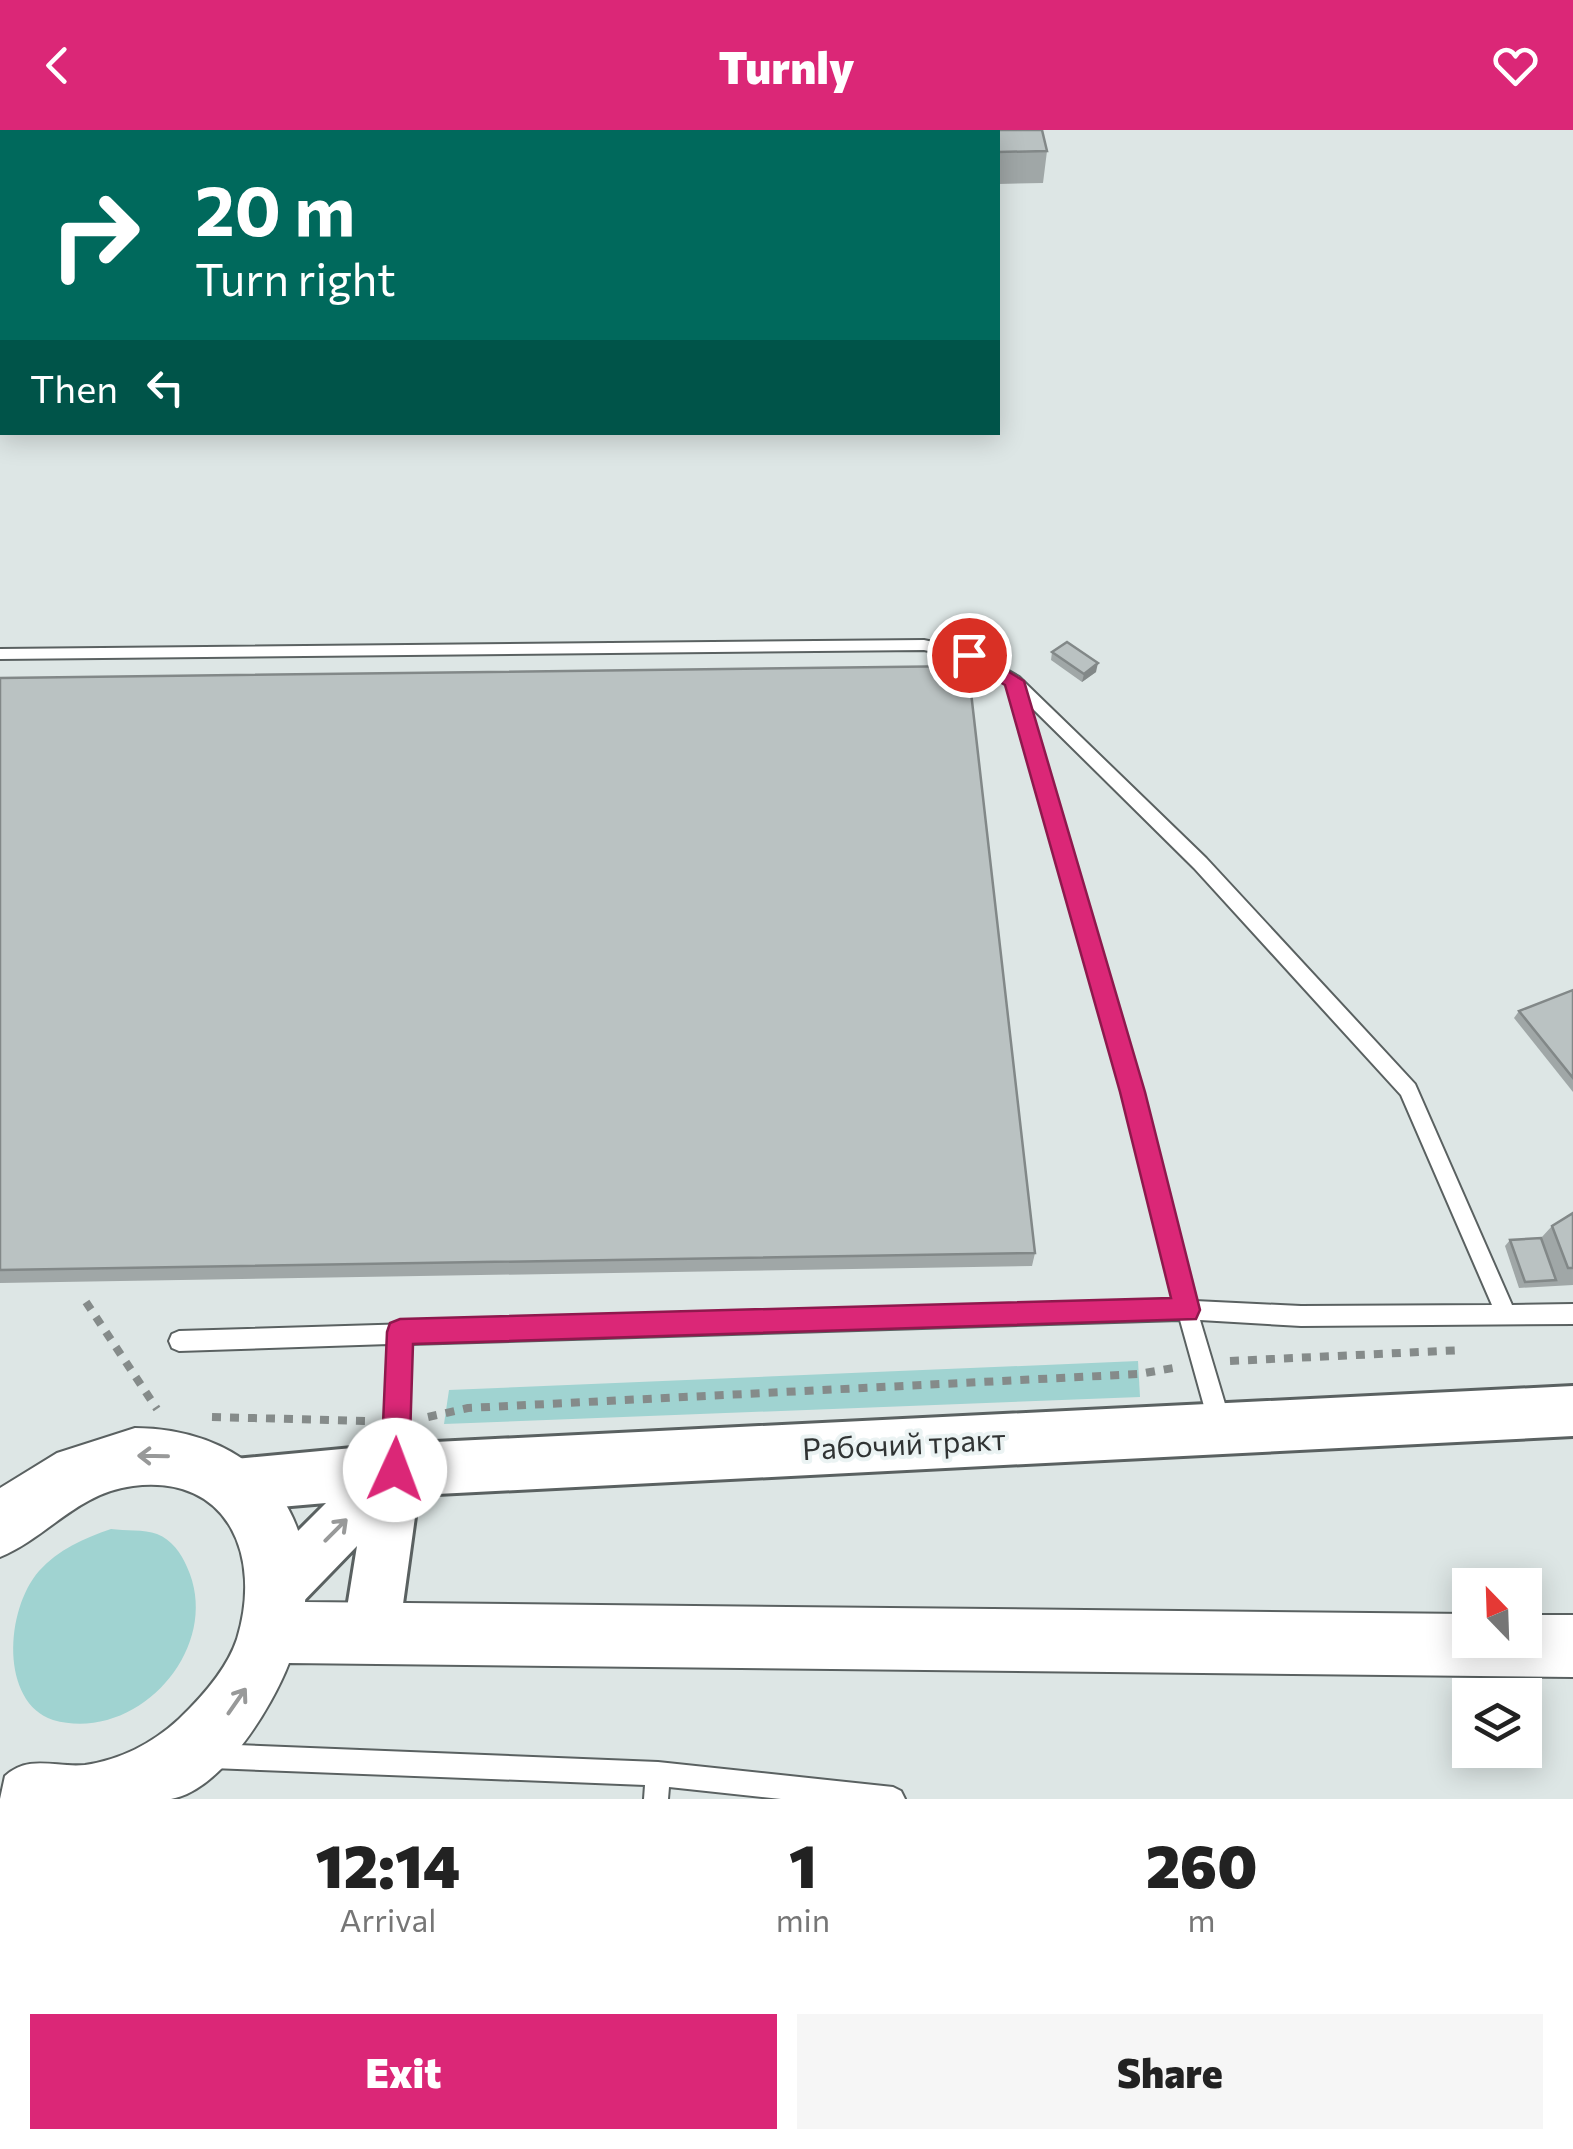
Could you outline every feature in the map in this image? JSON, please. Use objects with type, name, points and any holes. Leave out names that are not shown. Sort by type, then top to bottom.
[{"type":"main road","points":[[0,1527],[35,1495],[77,1471],[120,1457],[162,1455],[202,1464],[235,1485],[258,1513],[272,1549],[274,1611],[253,1678],[224,1720],[186,1756],[136,1785],[84,1798],[20,1791]]},
{"type":"main road","points":[[274,1611],[371,1634],[1573,1646]]},
{"type":"street","name":"Рабочий тракт","points":[[235,1485],[406,1452],[1222,1429],[1573,1410]]},
{"type":"street","points":[[274,1611],[406,1452]]},
{"type":"street","points":[[371,1634],[406,1452]]},
{"type":"lane","points":[[0,654],[924,644],[969,655],[1014,681],[1200,863],[1408,1090],[1506,1315]]},
{"type":"lane","points":[[1014,681],[1132,1092],[1187,1310],[1222,1429]]},
{"type":"lane","points":[[179,1341],[1187,1310],[1301,1316],[1573,1314]]},
{"type":"lane","points":[[400,1332],[406,1452]]},
{"type":"lane","points":[[186,1756],[390,1760],[657,1787],[893,1799]]},
{"type":"path","points":[[86,1302],[160,1414]]},
{"type":"path","points":[[422,1418],[468,1408],[1139,1374],[1202,1362],[1476,1349]]},
{"type":"path","points":[[197,1416],[326,1424],[406,1452]]},
{"type":"path","points":[[406,1452],[422,1418]]},
{"type":"path","points":[[406,1452],[422,1418]]},
{"type":"shaded area","points":[[1138,1361],[1140,1397],[444,1424],[449,1390]]},
{"type":"shaded area","points":[[111,1529],[152,1532],[175,1548],[187,1567],[195,1598],[194,1628],[183,1657],[166,1682],[143,1703],[115,1717],[85,1724],[53,1720],[36,1710],[16,1675],[13,1653],[19,1608],[39,1571],[54,1557]]},
{"type":"building","points":[[1000,130],[1042,130],[1047,151],[1000,152]]},
{"type":"building","points":[[1067,642],[1098,663],[1084,674],[1052,652]]},
{"type":"building","points":[[968,666],[1035,1253],[0,1270],[0,678]]},
{"type":"building","points":[[1573,990],[1573,1078],[1519,1011]]},
{"type":"building","points":[[1573,1213],[1573,1268],[1568,1268],[1552,1226]]},
{"type":"building","points":[[1541,1238],[1556,1280],[1525,1282],[1510,1240]]},
{"type":"route","points":[[395,1470],[400,1332],[1187,1310],[1132,1092],[1014,681],[969,655]]}]
